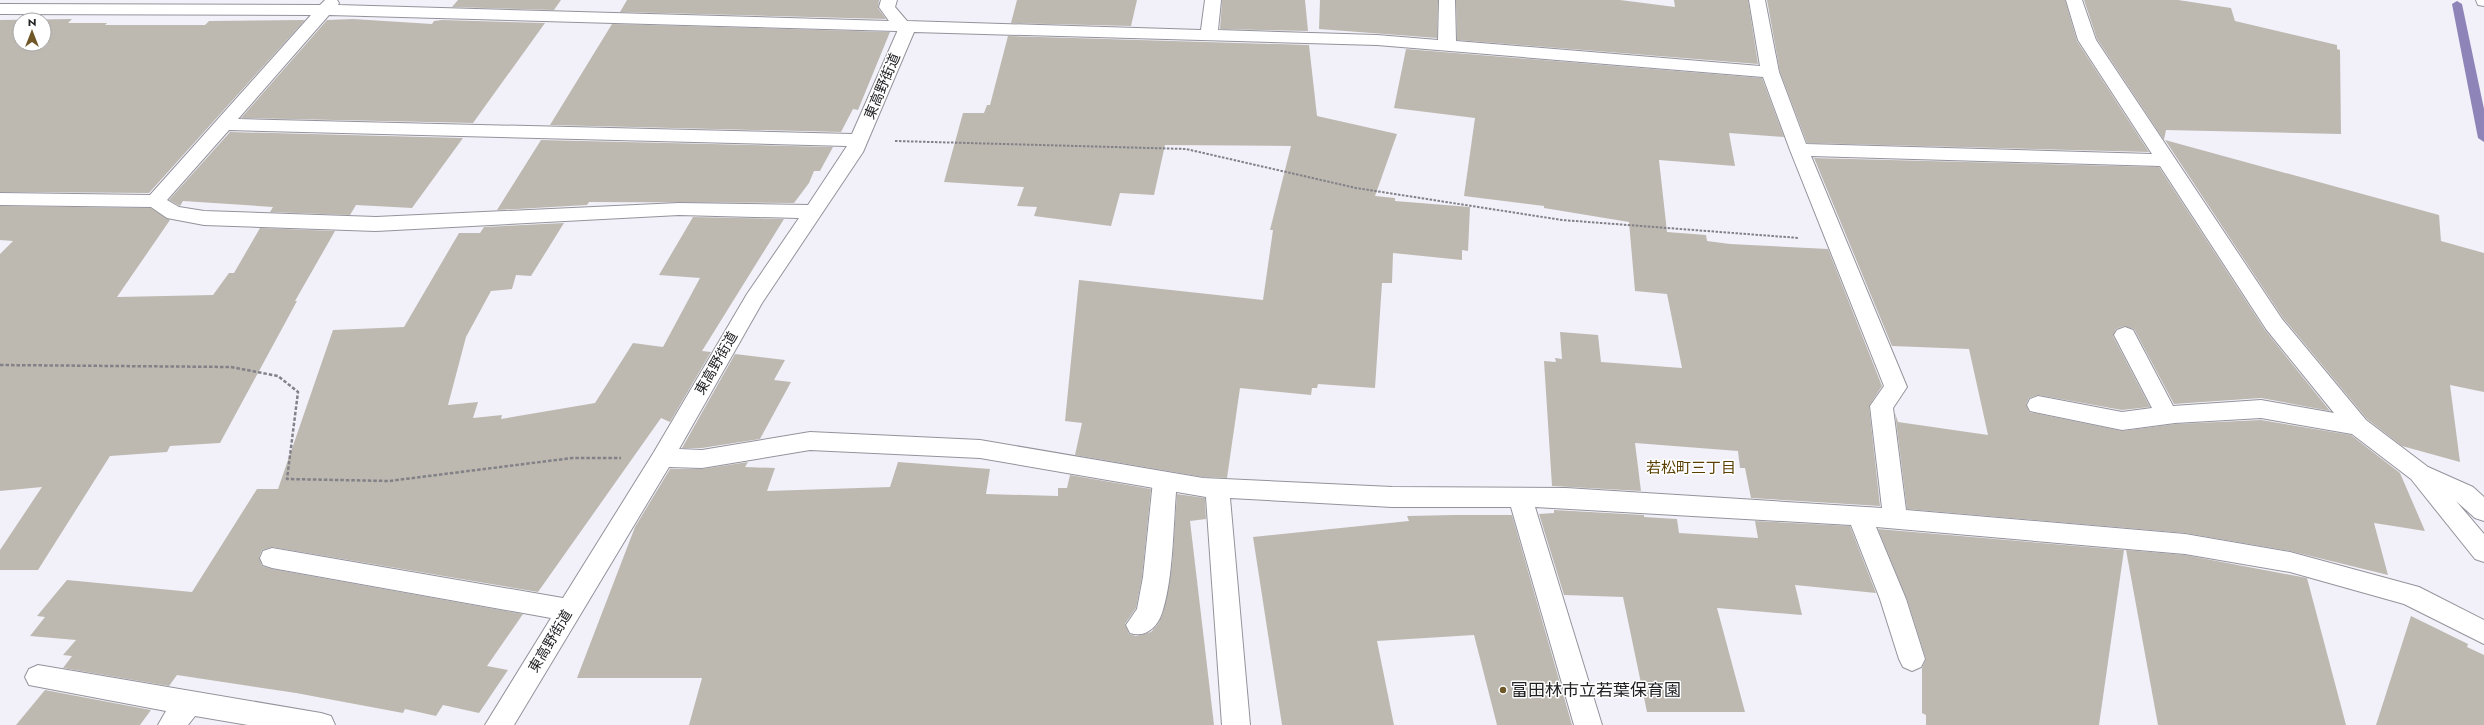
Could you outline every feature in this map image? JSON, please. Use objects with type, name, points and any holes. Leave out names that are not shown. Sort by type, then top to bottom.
[{"type":"street","points":[[568,18],[579,0]]},
{"type":"street","points":[[889,0],[886,7],[903,28]]},
{"type":"street","points":[[1209,36],[1213,0]]},
{"type":"street","points":[[1447,0],[1447,44]]},
{"type":"street","points":[[1757,0],[1770,72],[1799,150],[1896,387],[1881,406],[1895,518]]},
{"type":"street","points":[[2074,0],[2087,40],[2274,324],[2358,426],[2419,472],[2465,494],[2484,511]]},
{"type":"street","points":[[155,201],[225,124],[329,5]]},
{"type":"street","points":[[0,9],[329,5],[568,18],[1447,44],[1770,72]]},
{"type":"street","name":"東高野街道","points":[[499,725],[662,458],[754,298],[854,152],[906,32],[903,28]]},
{"type":"street","points":[[225,124],[859,140]]},
{"type":"street","points":[[1799,150],[2166,160]]},
{"type":"street","points":[[0,199],[155,201],[174,213],[204,218],[376,224],[679,209],[813,212]]},
{"type":"street","points":[[2125,334],[2167,415]]},
{"type":"street","points":[[2038,405],[2122,421],[2167,415],[2261,409],[2358,426]]},
{"type":"street","points":[[662,458],[702,459],[810,441],[972,448],[1165,481],[1217,488],[1392,497],[1566,498],[1895,518],[2185,544],[2290,562],[2410,594],[2484,633]]},
{"type":"street","points":[[2419,472],[2484,552]]},
{"type":"street","points":[[1139,625],[1149,613],[1156,577],[1165,481]]},
{"type":"street","points":[[1217,488],[1236,725]]},
{"type":"street","points":[[1520,498],[1588,725]]},
{"type":"street","points":[[1860,516],[1893,599],[1912,659]]},
{"type":"street","points":[[272,558],[569,610]]},
{"type":"street","points":[[38,677],[320,725]]},
{"type":"street","points":[[172,725],[188,703]]},
{"type":"path","points":[[859,140],[1186,149],[1356,188],[1562,220],[1837,241]]},
{"type":"path","points":[[0,366],[231,367],[278,376],[298,392],[287,479],[389,481],[572,458],[662,458]]},
{"type":"building","points":[[458,0],[561,0],[554,10],[452,7]]},
{"type":"building","points":[[627,0],[879,0],[878,8],[886,19],[620,12]]},
{"type":"building","points":[[1017,0],[1137,0],[1131,26],[1011,23]]},
{"type":"building","points":[[1222,0],[1305,0],[1308,31],[1220,29]]},
{"type":"building","points":[[1320,0],[1438,0],[1437,38],[1319,29]]},
{"type":"building","points":[[1456,0],[1620,0],[1675,7],[1674,0],[1748,0],[1758,64],[1457,40]]},
{"type":"building","points":[[1767,0],[2065,0],[2077,41],[2149,152],[1807,143],[1780,72]]},
{"type":"building","points":[[2084,0],[2178,0],[2231,8],[2235,21],[2337,45],[2337,49],[2340,50],[2341,134],[2166,130],[2164,140],[2097,39]]},
{"type":"building","points":[[52,19],[72,19],[68,23],[107,23],[105,25],[205,25],[209,21],[305,20],[149,193],[0,192],[0,20],[12,20],[12,52],[52,52]]},
{"type":"building","points":[[353,19],[432,24],[434,21],[442,20],[545,23],[473,123],[241,118],[327,20]]},
{"type":"building","points":[[612,24],[890,32],[858,110],[853,109],[841,132],[550,125]]},
{"type":"building","points":[[1008,36],[1309,45],[1317,116],[1397,134],[1375,196],[1395,198],[1395,201],[1470,207],[1468,251],[1462,250],[1462,260],[1393,253],[1392,283],[1382,283],[1375,388],[1318,384],[1317,388],[1312,388],[1311,395],[1240,388],[1227,478],[1203,477],[1075,455],[1082,423],[1065,421],[1079,280],[1263,300],[1273,230],[1270,230],[1291,146],[1165,145],[1154,195],[1120,193],[1111,226],[1034,216],[1037,207],[1017,206],[1024,187],[944,182],[963,113],[984,113],[987,105],[990,105]]},
{"type":"building","points":[[1406,49],[1762,78],[1784,137],[1729,133],[1735,166],[1659,160],[1667,232],[1706,235],[1707,241],[1730,244],[1828,249],[1882,386],[1869,406],[1880,506],[1751,498],[1745,468],[1740,468],[1738,451],[1635,443],[1641,491],[1552,486],[1544,361],[1556,362],[1555,358],[1562,359],[1560,332],[1598,335],[1601,362],[1682,368],[1667,294],[1635,291],[1629,222],[1544,208],[1544,206],[1464,196],[1475,118],[1394,108]]},
{"type":"building","points":[[230,132],[463,138],[412,208],[356,205],[350,215],[270,212],[273,207],[183,201],[180,206],[169,200]]},
{"type":"building","points":[[541,140],[833,147],[820,171],[814,171],[809,183],[794,203],[589,202],[587,205],[497,210]]},
{"type":"building","points":[[2165,140],[2439,215],[2441,241],[2484,253],[2484,392],[2450,385],[2460,462],[2402,446],[2367,419],[2283,318]]},
{"type":"building","points":[[1814,158],[2159,167],[2265,330],[2330,411],[2261,398],[2174,404],[2134,329],[2124,326],[2116,329],[2113,336],[2150,407],[2122,410],[2038,395],[2029,398],[2026,404],[2029,412],[2122,431],[2175,424],[2261,420],[2351,435],[2400,473],[2425,531],[2374,523],[2388,575],[2290,551],[2185,533],[1907,509],[1895,413],[1898,422],[1988,435],[1969,349],[1892,346]]},
{"type":"building","points":[[0,206],[151,208],[170,220],[117,297],[213,295],[229,273],[234,273],[260,228],[335,231],[295,301],[297,301],[220,443],[170,446],[167,452],[110,456],[38,570],[0,570],[0,550],[42,487],[0,491],[0,254],[13,241],[0,240]]},
{"type":"building","points":[[693,217],[784,219],[702,351],[711,352],[670,422],[661,418],[538,592],[272,547],[262,550],[259,557],[262,566],[272,569],[523,614],[487,666],[508,670],[479,713],[443,705],[436,716],[405,709],[403,713],[296,693],[177,675],[169,686],[63,668],[72,656],[63,655],[76,640],[30,636],[45,617],[37,616],[67,580],[192,592],[257,489],[278,489],[333,330],[404,327],[459,233],[480,233],[484,227],[564,223],[531,276],[516,275],[512,289],[491,291],[466,337],[448,405],[478,402],[473,418],[502,415],[501,419],[595,403],[633,343],[663,347],[700,278],[659,275]]},
{"type":"building","points":[[735,354],[785,360],[774,380],[791,382],[760,439],[702,448],[682,448]]},
{"type":"building","points":[[748,462],[745,467],[775,468],[767,491],[890,487],[898,462],[990,469],[986,494],[1058,496],[1058,488],[1067,488],[1070,475],[1151,489],[1142,577],[1136,608],[1125,624],[1129,634],[1136,636],[1151,632],[1158,624],[1163,613],[1172,566],[1177,494],[1205,498],[1206,519],[1190,521],[1214,725],[689,725],[702,678],[577,678],[635,527],[670,469],[702,469]]},
{"type":"building","points":[[1554,510],[1644,515],[1644,517],[1677,519],[1679,533],[1758,538],[1755,521],[1850,526],[1876,593],[1795,585],[1802,615],[1717,608],[1745,712],[1647,712],[1623,597],[1564,595],[1539,514],[1554,513]]},
{"type":"building","points":[[1512,515],[1572,725],[1497,725],[1474,635],[1377,641],[1394,725],[1282,725],[1253,537],[1409,521],[1407,516]]},
{"type":"building","points":[[1878,529],[2124,550],[2099,725],[1926,725],[1926,715],[1922,713],[1922,668],[1926,659],[1907,599]]},
{"type":"building","points":[[2126,550],[2185,555],[2307,578],[2346,725],[2158,725]]},
{"type":"building","points":[[2411,616],[2468,644],[2467,647],[2484,655],[2484,725],[2376,725]]},
{"type":"building","points":[[45,690],[151,710],[140,725],[16,725]]},
{"type":"waterway","points":[[2457,4],[2484,138]]},
{"type":"place","name":"富田林市立若葉保育園","points":[[1503,690]]},
{"type":"district","name":"若松町三丁目","points":[[1691,468]]}]
